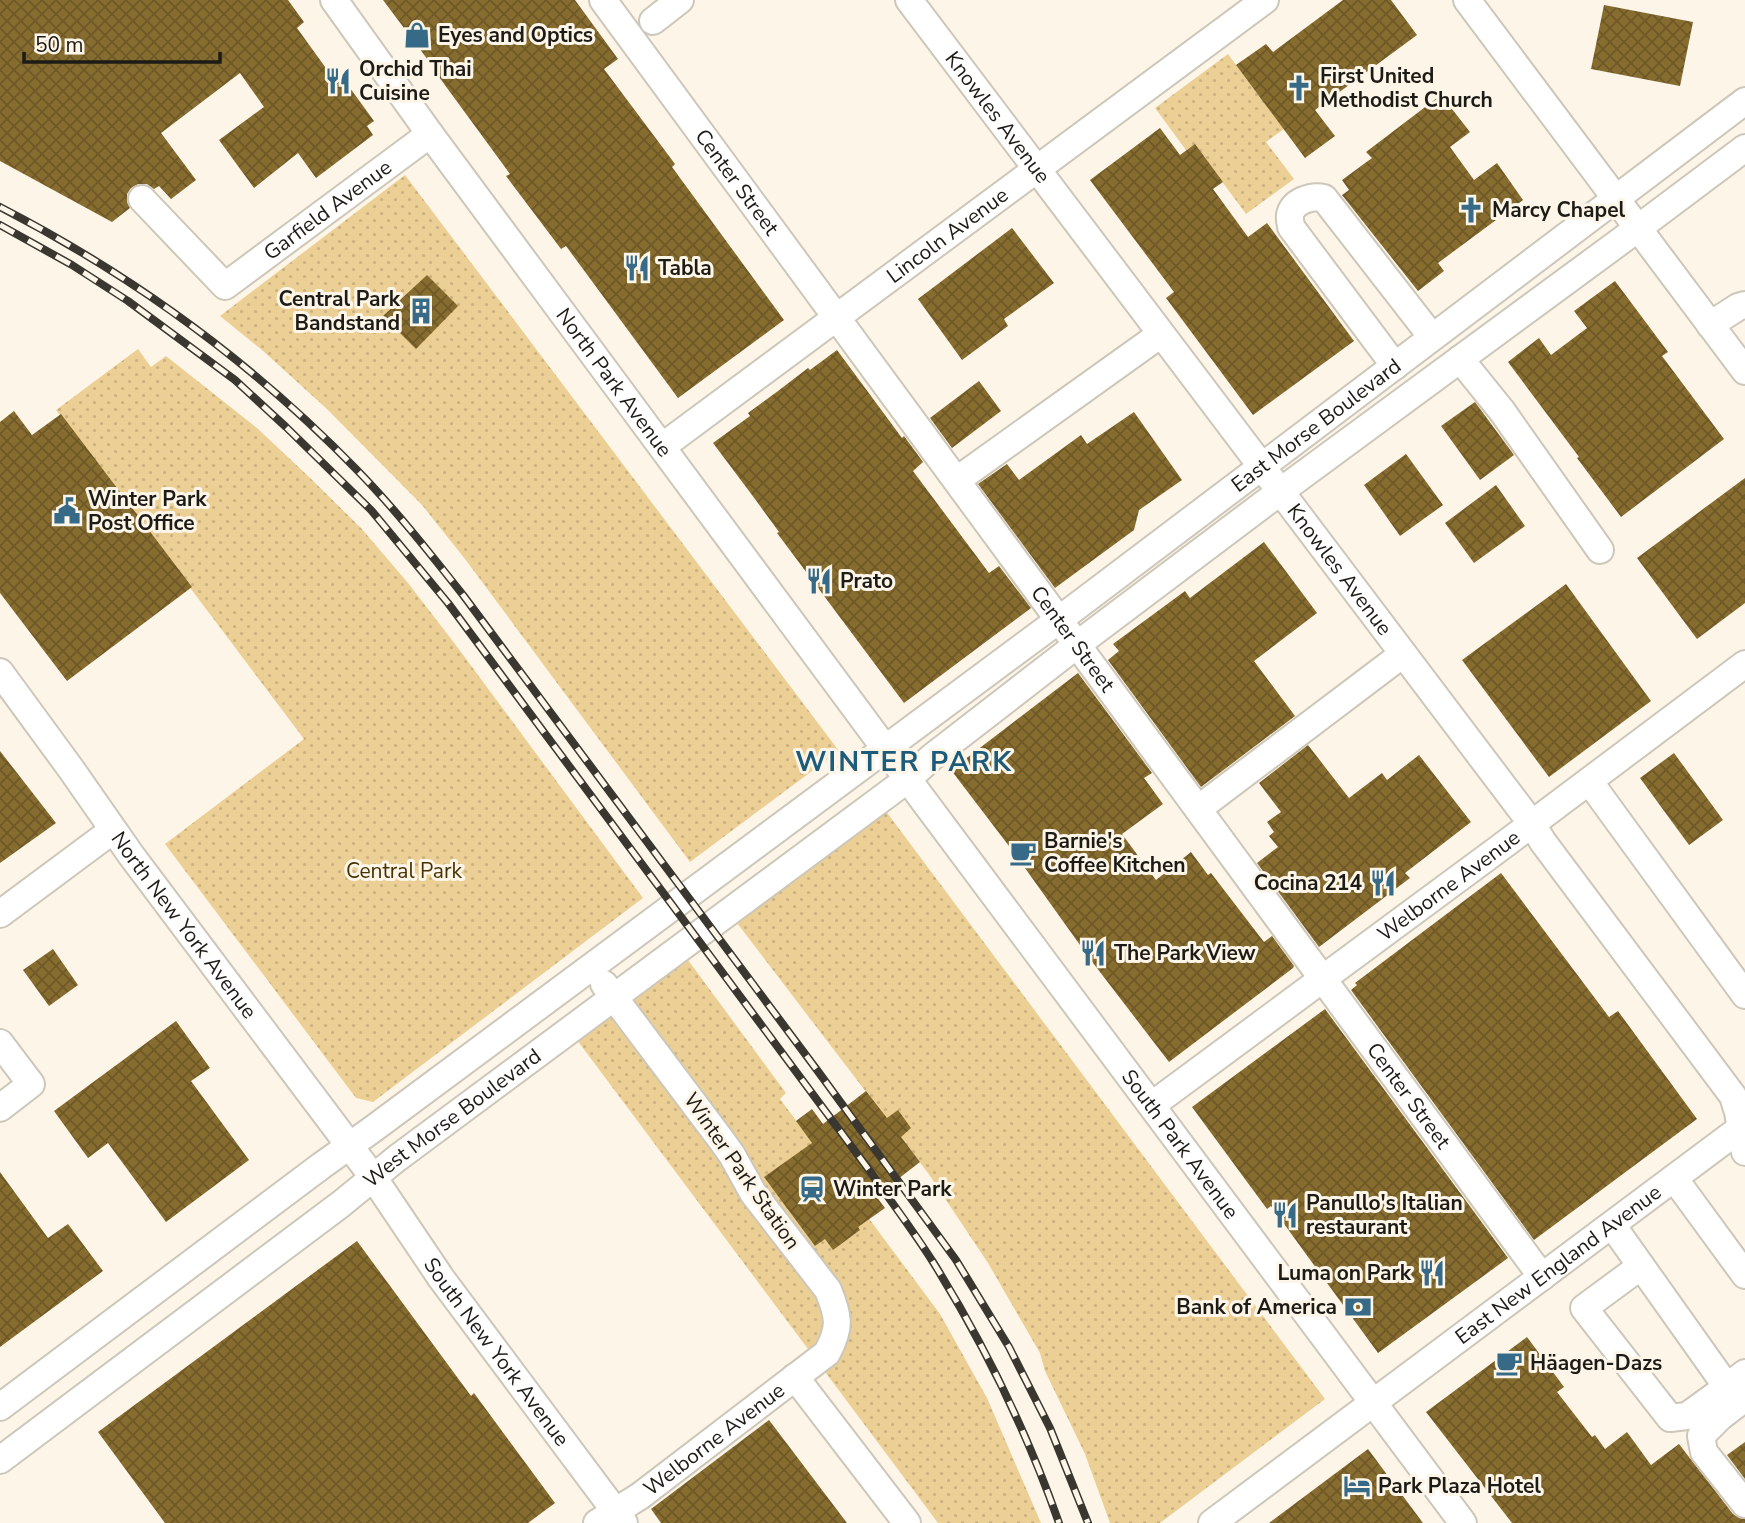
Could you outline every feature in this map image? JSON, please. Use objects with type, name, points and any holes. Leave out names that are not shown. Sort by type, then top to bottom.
[{"type":"street","name":"North Park Avenue","points":[[334,0],[430,134],[897,764]]},
{"type":"street","name":"Center Street","points":[[603,0],[1542,1277]]},
{"type":"street","points":[[653,21],[680,0]]},
{"type":"street","name":"Knowles Avenue","points":[[909,0],[1532,824],[1732,1096],[1743,1135]]},
{"type":"street","name":"Lincoln Avenue","points":[[663,446],[1265,0]]},
{"type":"street","points":[[1468,0],[1745,371]]},
{"type":"street","name":"East Morse Boulevard","points":[[897,764],[1060,619],[1745,101]]},
{"type":"street","name":"Garfield Avenue","points":[[142,199],[225,286],[430,134]]},
{"type":"street","name":"East Morse Boulevard","points":[[897,764],[932,757],[1281,491],[1745,148]]},
{"type":"street","points":[[1395,366],[1291,227],[1290,215],[1295,207],[1307,198],[1324,198],[1432,337]]},
{"type":"street","points":[[1710,325],[1745,305]]},
{"type":"street","points":[[957,480],[1161,334]]},
{"type":"street","points":[[1460,359],[1502,411],[1600,550]]},
{"type":"street","points":[[1198,809],[1404,654]]},
{"type":"street","name":"Welborne Avenue","points":[[1152,1105],[1745,664]]},
{"type":"street","name":"North New York Avenue","points":[[0,672],[113,830],[373,1177]]},
{"type":"street","name":"West Morse Boulevard","points":[[0,1408],[592,966],[897,764]]},
{"type":"street","name":"West Morse Boulevard","points":[[0,1460],[614,997],[897,764]]},
{"type":"street","name":"South Park Avenue","points":[[897,764],[1463,1523]]},
{"type":"street","points":[[1589,781],[1745,995]]},
{"type":"street","points":[[0,914],[113,830]]},
{"type":"street","name":"Winter Park Station","points":[[592,966],[723,1141],[753,1193],[828,1290],[838,1324],[836,1336],[828,1353],[795,1377]]},
{"type":"street","points":[[521,1018],[544,1048]]},
{"type":"street","points":[[0,1043],[31,1084],[0,1108]]},
{"type":"street","name":"East New England Avenue","points":[[1212,1523],[1674,1178],[1743,1135]]},
{"type":"street","name":"South New York Avenue","points":[[373,1177],[441,1278],[612,1519]]},
{"type":"street","points":[[1674,1178],[1745,1275]]},
{"type":"street","points":[[1612,1225],[1641,1266],[1739,1386]]},
{"type":"street","points":[[1641,1266],[1584,1308],[1670,1418],[1687,1416],[1739,1386]]},
{"type":"street","points":[[795,1377],[906,1523]]},
{"type":"street","name":"Welborne Avenue","points":[[612,1519],[795,1377]]},
{"type":"street","points":[[1739,1386],[1720,1417],[1701,1436],[1704,1452],[1745,1504]]},
{"type":"green space","points":[[1228,54],[1284,129],[1266,142],[1294,179],[1246,214],[1195,145],[1186,150],[1155,108]]},
{"type":"green space","points":[[405,175],[839,751],[690,862],[422,505],[327,409],[220,316]]},
{"type":"green space","name":"Central Park","points":[[138,349],[151,367],[166,356],[257,428],[361,528],[455,644],[643,898],[373,1102],[356,1098],[165,844],[304,739],[56,410]]},
{"type":"green space","points":[[885,810],[1325,1399],[1160,1523],[1110,1523],[1085,1454],[1045,1371],[1040,1353],[988,1263],[928,1173],[737,923]]},
{"type":"green space","points":[[688,960],[786,1093],[780,1099],[940,1314],[987,1398],[1041,1523],[938,1523],[577,1040]]},
{"type":"building","points":[[0,0],[288,0],[304,22],[297,28],[328,71],[334,66],[374,121],[367,126],[373,135],[316,178],[298,153],[254,188],[219,140],[264,107],[240,73],[161,133],[196,180],[171,199],[159,186],[154,189],[147,184],[138,184],[127,194],[130,208],[112,222],[0,161]]},
{"type":"building","points":[[383,0],[575,0],[618,59],[604,69],[675,164],[672,167],[784,320],[678,398],[566,246],[561,249],[506,176],[510,174]]},
{"type":"building","name":"First United Methodist Church","points":[[1343,0],[1391,0],[1417,35],[1315,110],[1335,136],[1305,158],[1236,65],[1266,44],[1273,52]]},
{"type":"building","points":[[1604,5],[1693,22],[1680,86],[1591,69]]},
{"type":"building","points":[[1441,95],[1470,132],[1450,147],[1474,180],[1497,163],[1523,200],[1438,263],[1444,271],[1418,291],[1342,195],[1349,190],[1342,180],[1372,158],[1366,152]]},
{"type":"building","points":[[1160,128],[1180,155],[1195,144],[1223,182],[1213,189],[1248,237],[1267,223],[1354,341],[1253,415],[1166,298],[1174,292],[1090,180]]},
{"type":"building","points":[[1012,228],[1054,283],[1004,319],[1008,326],[962,360],[918,299]]},
{"type":"building","name":"Central Park Bandstand","points":[[427,275],[458,306],[416,349],[383,316]]},
{"type":"building","points":[[1615,281],[1668,352],[1662,356],[1724,439],[1621,517],[1508,362],[1539,338],[1551,355],[1587,328],[1574,311]]},
{"type":"building","points":[[837,350],[923,462],[913,471],[989,573],[999,566],[1031,608],[904,703],[713,443],[808,368],[810,370]]},
{"type":"building","points":[[979,381],[1001,411],[952,448],[930,418]]},
{"type":"building","points":[[1475,402],[1514,455],[1480,480],[1441,426]]},
{"type":"building","name":"Winter Park Post Office","points":[[14,411],[32,435],[61,414],[192,587],[67,681],[0,593],[0,422]]},
{"type":"building","points":[[1134,412],[1182,480],[1139,510],[1134,530],[1055,588],[978,484],[1007,464],[1019,480],[1081,435],[1087,444]]},
{"type":"building","points":[[1406,454],[1443,505],[1400,536],[1364,485]]},
{"type":"building","points":[[1745,478],[1745,603],[1697,639],[1637,558]]},
{"type":"building","points":[[1496,485],[1525,526],[1474,563],[1445,523]]},
{"type":"building","points":[[1264,542],[1317,613],[1254,661],[1295,716],[1201,787],[1108,660],[1119,651],[1113,644],[1185,591],[1190,598]]},
{"type":"building","points":[[1566,584],[1651,701],[1549,777],[1462,660]]},
{"type":"building","points":[[1078,673],[1152,773],[1144,778],[1163,804],[1122,834],[1156,880],[1191,852],[1208,875],[1211,873],[1264,942],[1272,936],[1294,966],[1169,1062],[951,770]]},
{"type":"building","points":[[1308,745],[1349,798],[1382,773],[1387,780],[1419,755],[1471,822],[1405,873],[1410,878],[1319,947],[1257,863],[1278,847],[1269,836],[1274,832],[1267,822],[1281,812],[1259,783]]},
{"type":"building","points":[[0,751],[56,823],[0,863]]},
{"type":"building","points":[[1674,753],[1723,820],[1689,845],[1640,778]]},
{"type":"building","points":[[1501,873],[1609,1017],[1618,1011],[1697,1119],[1534,1240],[1351,990],[1357,985],[1355,983]]},
{"type":"building","points":[[53,949],[78,985],[49,1006],[23,970]]},
{"type":"building","points":[[1325,1009],[1508,1258],[1378,1353],[1271,1206],[1267,1209],[1192,1107]]},
{"type":"building","points":[[176,1021],[210,1068],[191,1081],[249,1160],[166,1222],[108,1143],[88,1158],[54,1111]]},
{"type":"building","points":[[866,1091],[887,1118],[898,1110],[911,1128],[901,1137],[920,1162],[876,1196],[885,1208],[858,1227],[860,1230],[833,1250],[825,1239],[815,1246],[764,1177],[812,1143],[796,1121],[812,1109],[823,1124]]},
{"type":"building","points":[[0,1172],[48,1238],[68,1224],[103,1271],[0,1347]]},
{"type":"building","points":[[357,1241],[471,1396],[474,1393],[555,1503],[528,1523],[165,1523],[98,1432]]},
{"type":"building","points":[[1527,1337],[1564,1387],[1557,1392],[1592,1437],[1595,1435],[1605,1449],[1627,1432],[1651,1465],[1679,1444],[1733,1514],[1745,1519],[1745,1523],[1512,1523],[1426,1412]]},
{"type":"building","points":[[769,1420],[847,1523],[661,1523],[651,1509]]},
{"type":"building","points":[[1745,1442],[1745,1479],[1727,1455]]},
{"type":"building","name":"Park Plaza Hotel","points":[[1368,1449],[1423,1523],[1269,1523]]},
{"type":"railway","points":[[0,207],[49,233],[144,292],[233,358],[317,431],[371,485],[411,531],[463,595],[956,1260],[1009,1347],[1050,1428],[1088,1523]]},
{"type":"railway","points":[[0,225],[72,265],[128,301],[235,380],[371,510],[448,603],[872,1174],[926,1251],[970,1325],[1003,1389],[1033,1455],[1059,1523]]},
{"type":"place","name":"Eyes and Optics","points":[[417,35]]},
{"type":"place","name":"Orchid Thai Cuisine","points":[[338,81]]},
{"type":"place","name":"First United Methodist Church","points":[[1299,88]]},
{"type":"place","name":"Marcy Chapel","points":[[1471,210]]},
{"type":"place","name":"Tabla","points":[[637,268]]},
{"type":"place","name":"Central Park Bandstand","points":[[421,311]]},
{"type":"place","name":"Winter Park Post Office","points":[[67,511]]},
{"type":"place","name":"Prato","points":[[819,581]]},
{"type":"place","name":"Barnie's Coffee Kitchen","points":[[1023,853]]},
{"type":"place","name":"Cocina 214","points":[[1383,883]]},
{"type":"place","name":"The Park View","points":[[1093,953]]},
{"type":"place","name":"Winter Park","points":[[812,1189]]},
{"type":"place","name":"Panullo's Italian restaurant","points":[[1285,1215]]},
{"type":"place","name":"Luma on Park","points":[[1432,1273]]},
{"type":"place","name":"Bank of America","points":[[1358,1307]]},
{"type":"place","name":"Häagen-Dazs","points":[[1509,1363]]},
{"type":"place","name":"Park Plaza Hotel","points":[[1357,1486]]},
{"type":"district","name":"WINTER PARK","points":[[904,761]]}]
